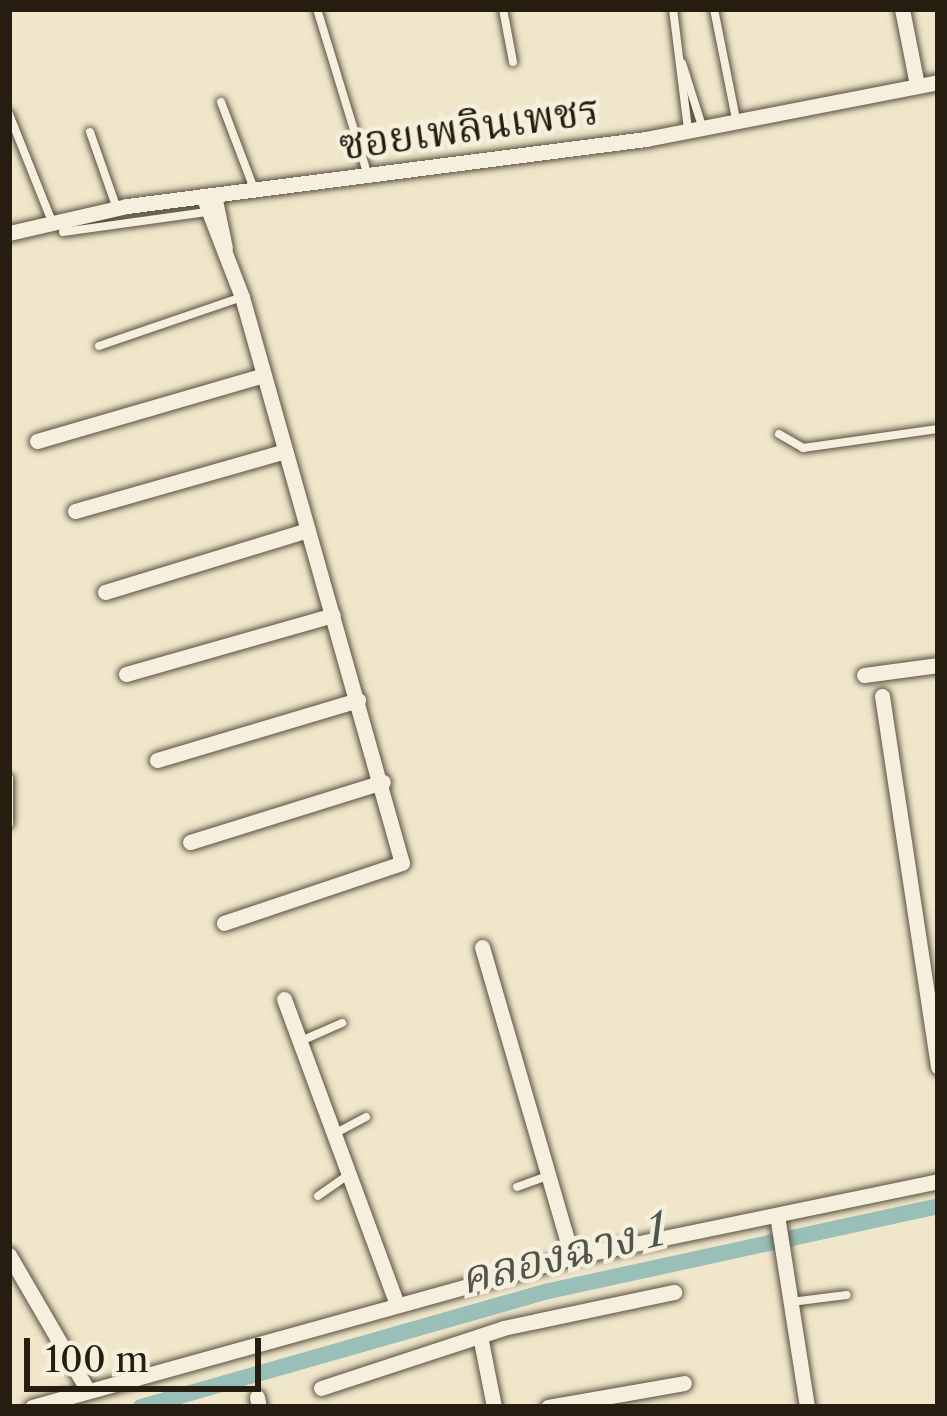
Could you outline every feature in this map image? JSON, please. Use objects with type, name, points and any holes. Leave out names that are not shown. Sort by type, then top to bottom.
[{"type":"street","points":[[902,9],[917,85]]},
{"type":"street","name":"ซอยเพลินเพชร","points":[[9,233],[57,226],[116,208],[370,180],[695,128],[938,82]]},
{"type":"street","points":[[208,201],[242,297],[383,782],[401,869],[224,923]]},
{"type":"street","points":[[37,441],[264,376]]},
{"type":"street","points":[[75,511],[285,451]]},
{"type":"street","points":[[105,592],[308,530]]},
{"type":"street","points":[[126,674],[333,615]]},
{"type":"street","points":[[864,675],[938,665]]},
{"type":"street","points":[[882,696],[938,1066]]},
{"type":"street","points":[[157,760],[358,700]]},
{"type":"street","points":[[190,842],[383,782]]},
{"type":"street","points":[[482,947],[572,1257]]},
{"type":"street","points":[[284,999],[397,1304]]},
{"type":"street","points":[[32,1407],[572,1257],[778,1219],[938,1181]]},
{"type":"street","points":[[778,1219],[807,1407]]},
{"type":"street","points":[[9,1255],[88,1391]]},
{"type":"street","points":[[321,1388],[480,1336],[674,1292]]},
{"type":"street","points":[[480,1336],[494,1407]]},
{"type":"street","points":[[548,1407],[684,1383]]},
{"type":"lane","points":[[318,9],[370,180]]},
{"type":"lane","points":[[502,9],[513,62]]},
{"type":"lane","points":[[673,9],[695,128]]},
{"type":"lane","points":[[714,9],[736,119]]},
{"type":"lane","points":[[681,62],[695,128]]},
{"type":"lane","points":[[220,101],[255,190]]},
{"type":"lane","points":[[9,114],[57,226],[208,201]]},
{"type":"lane","points":[[90,131],[116,208]]},
{"type":"lane","points":[[99,346],[242,297]]},
{"type":"lane","points":[[779,434],[803,448],[938,429]]},
{"type":"lane","points":[[9,778],[9,824]]},
{"type":"lane","points":[[299,1042],[342,1023]]},
{"type":"lane","points":[[334,1133],[366,1117]]},
{"type":"lane","points":[[318,1196],[349,1174]]},
{"type":"lane","points":[[517,1186],[549,1175]]},
{"type":"lane","points":[[789,1302],[847,1295]]},
{"type":"waterway","name":"คลองฉาง 1","points":[[141,1407],[549,1291],[938,1206]]}]
